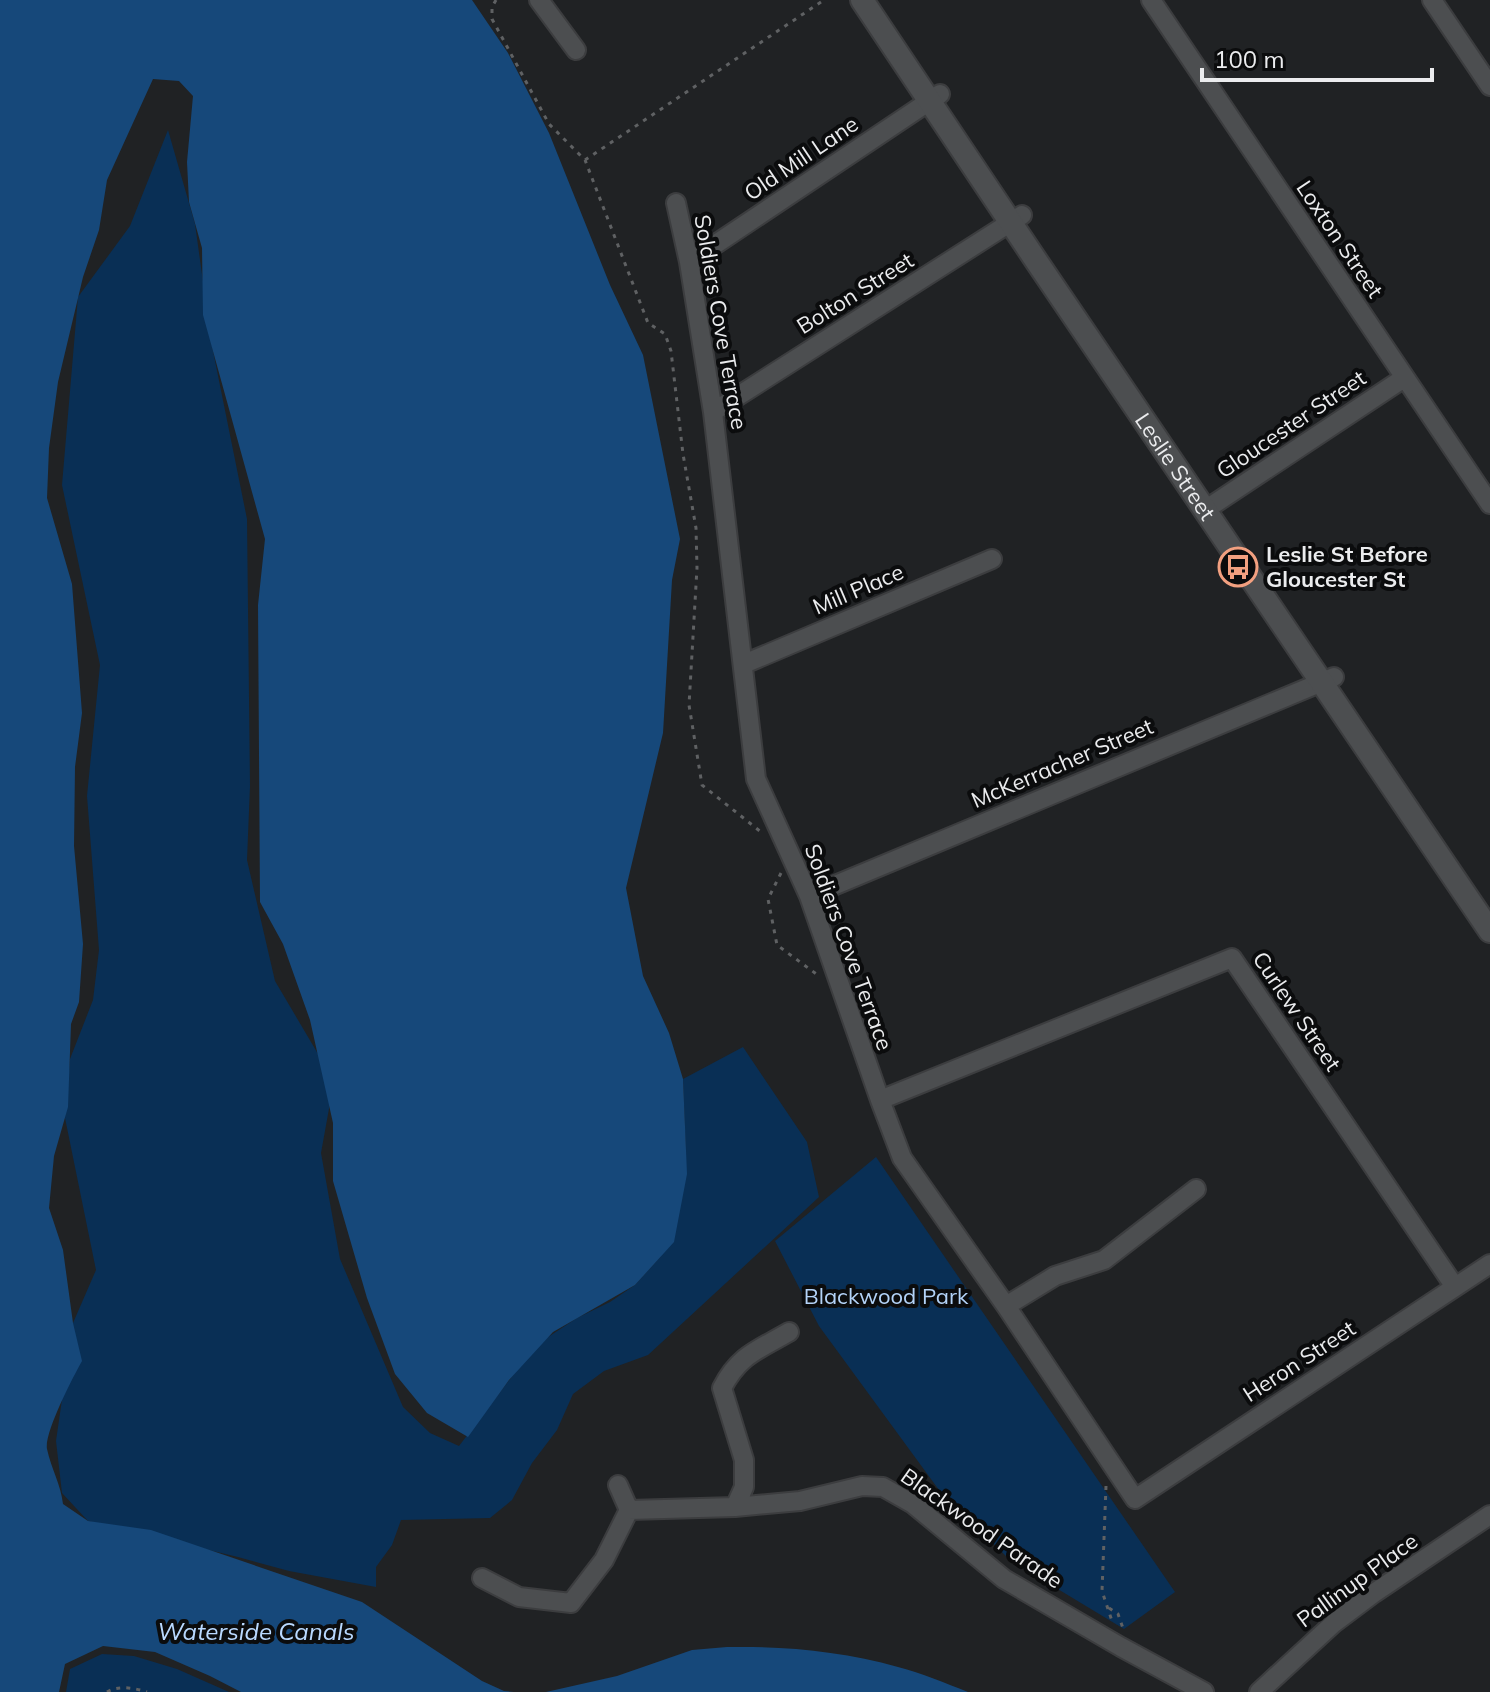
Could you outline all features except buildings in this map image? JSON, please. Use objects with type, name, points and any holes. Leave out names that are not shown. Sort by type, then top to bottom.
[{"type":"street","points":[[539,0],[576,50]]},
{"type":"street","name":"Leslie Street","points":[[862,0],[934,97],[1328,680],[1490,908]]},
{"type":"street","name":"Leslie Street","points":[[877,0],[934,97]]},
{"type":"street","name":"Loxton Street","points":[[1151,0],[1490,504]]},
{"type":"street","points":[[1432,0],[1490,86]]},
{"type":"street","name":"Old Mill Lane","points":[[689,262],[934,97]]},
{"type":"street","name":"Soldiers Cove Terrace","points":[[676,203],[689,262],[713,412],[756,779],[809,896],[902,1158],[1135,1499]]},
{"type":"street","name":"Bolton Street","points":[[713,412],[1016,218]]},
{"type":"street","name":"Gloucester Street","points":[[1210,507],[1404,378]]},
{"type":"street","name":"Mill Place","points":[[744,664],[992,559]]},
{"type":"street","name":"Leslie Street","points":[[1328,680],[1490,931]]},
{"type":"street","name":"McKerracher Street","points":[[809,896],[1328,680]]},
{"type":"street","name":"Curlew Street","points":[[880,1100],[1232,958],[1455,1287]]},
{"type":"street","points":[[1006,1306],[1055,1276],[1104,1260],[1196,1189]]},
{"type":"street","name":"Heron Street","points":[[1135,1499],[1490,1264]]},
{"type":"street","points":[[735,1507],[744,1487],[744,1460],[722,1388],[729,1373],[740,1361],[789,1332]]},
{"type":"street","points":[[482,1578],[519,1597],[571,1603],[604,1560],[629,1510],[618,1485]]},
{"type":"street","name":"Blackwood Parade","points":[[629,1510],[735,1507],[800,1501],[862,1486],[883,1487],[913,1504],[1004,1579],[1204,1692]]},
{"type":"street","name":"Pallinup Place","points":[[1259,1692],[1334,1623],[1490,1515]]},
{"type":"path","points":[[585,160],[824,0]]},
{"type":"path","points":[[1106,1482],[1102,1591],[1121,1647]]},
{"type":"path","points":[[107,1692],[124,1688],[147,1692]]},
{"type":"green space","points":[[168,130],[195,224],[212,346],[247,519],[250,786],[247,860],[275,981],[334,1081],[321,1153],[340,1259],[403,1407],[430,1433],[459,1446],[536,1345],[635,1285],[661,1256],[686,1156],[683,1079],[743,1047],[807,1142],[819,1197],[648,1355],[604,1371],[573,1394],[557,1430],[532,1463],[512,1500],[490,1518],[401,1520],[392,1545],[376,1567],[376,1587],[289,1571],[88,1521],[62,1493],[56,1441],[73,1323],[96,1270],[65,1118],[70,1059],[93,1000],[99,950],[87,796],[100,665],[62,485],[78,297],[130,226]]},
{"type":"green space","name":"Blackwood Park","points":[[876,1157],[1175,1592],[1124,1629],[1010,1560],[939,1490],[819,1326],[775,1241]]},
{"type":"green space","points":[[102,1654],[134,1656],[177,1669],[229,1692],[66,1692],[70,1669]]},
{"type":"water","name":"Waterside Canals","points":[[0,0],[472,0],[508,53],[549,133],[610,285],[643,355],[680,539],[672,580],[663,733],[626,888],[643,976],[669,1033],[683,1079],[687,1174],[674,1242],[635,1285],[553,1332],[509,1380],[468,1437],[427,1413],[395,1374],[367,1298],[333,1181],[333,1123],[310,1020],[283,944],[260,902],[258,605],[265,539],[203,315],[202,248],[189,202],[187,162],[193,96],[179,81],[153,79],[107,180],[99,230],[83,277],[58,382],[49,448],[47,498],[72,584],[82,713],[75,767],[74,846],[83,944],[79,1002],[71,1024],[68,1107],[54,1156],[49,1208],[63,1250],[73,1323],[82,1361],[60,1405],[47,1441],[63,1504],[88,1521],[151,1530],[362,1602],[482,1681],[514,1692],[241,1692],[155,1652],[103,1646],[65,1664],[59,1692],[0,1692]]},
{"type":"water","points":[[770,1647],[856,1657],[916,1672],[968,1692],[546,1692],[617,1676],[692,1650]]},
{"type":"place","name":"Leslie St Before Gloucester St","points":[[1238,567]]}]
